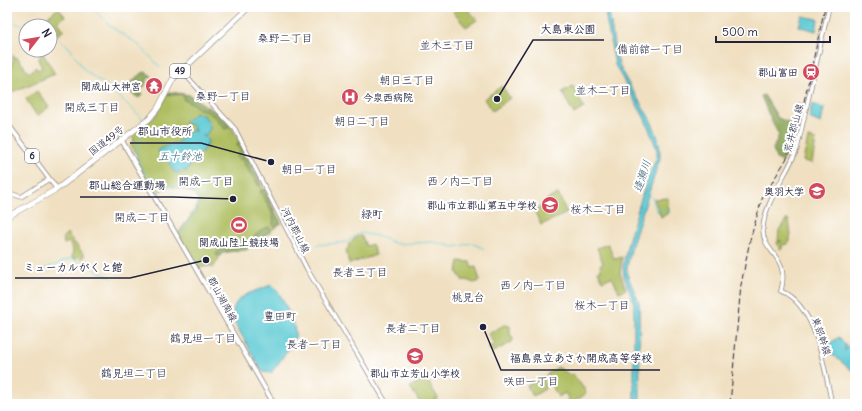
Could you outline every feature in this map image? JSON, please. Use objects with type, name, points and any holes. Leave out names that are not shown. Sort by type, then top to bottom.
[{"type":"highway","name":"国道49号","points":[[7,217],[57,189],[154,113],[169,84],[181,70],[249,7]]},
{"type":"main road","name":"荒井郡山線","points":[[781,290],[783,270],[778,258],[764,237],[764,223],[773,195],[788,170],[797,149],[829,7]]},
{"type":"main road","name":"河内郡山線","points":[[181,70],[235,129],[307,269],[387,404]]},
{"type":"main road","name":"6","points":[[7,123],[57,189]]},
{"type":"main road","name":"郡山湖南線","points":[[121,139],[274,404]]},
{"type":"main road","points":[[7,192],[21,197],[49,179]]},
{"type":"main road","name":"東部幹線","points":[[781,290],[796,302],[811,323],[817,339],[831,404]]},
{"type":"green space","points":[[458,7],[466,7],[477,20],[466,27],[453,12]]},
{"type":"green space","points":[[58,8],[65,16],[58,22],[58,18],[47,18]]},
{"type":"green space","points":[[58,22],[64,30],[58,35]]},
{"type":"green space","points":[[13,55],[15,58],[17,57],[29,73],[36,67],[38,70],[42,68],[38,59],[46,58],[55,74],[12,92],[10,89],[7,90],[7,63],[13,63]]},
{"type":"green space","points":[[145,72],[152,76],[147,79],[144,87],[140,87],[142,95],[139,98],[128,91],[134,79]]},
{"type":"green space","points":[[502,86],[510,98],[492,111],[484,99]]},
{"type":"green space","points":[[573,86],[584,108],[574,114],[562,92]]},
{"type":"green space","points":[[37,91],[49,107],[37,116],[26,99]]},
{"type":"green space","points":[[169,92],[189,95],[220,115],[232,128],[281,223],[247,249],[222,253],[213,268],[210,266],[198,268],[178,234],[198,206],[196,196],[193,193],[183,189],[168,186],[158,193],[156,189],[152,191],[136,163],[137,156],[130,144],[134,140],[131,134],[154,118]]},
{"type":"green space","points":[[169,92],[183,94],[173,95],[168,94]]},
{"type":"green space","points":[[183,94],[189,95],[220,115],[231,127],[225,129],[210,113],[202,109],[198,109],[193,104],[184,100]]},
{"type":"green space","points":[[764,95],[778,118],[793,124],[797,110],[796,105],[799,103],[800,116],[798,124],[782,161],[776,159],[773,149],[779,135],[761,96]]},
{"type":"green space","points":[[808,138],[816,140],[812,163],[803,161]]},
{"type":"green space","points":[[239,141],[261,184],[259,186],[244,164],[244,159],[239,159],[236,156],[240,152],[237,145]]},
{"type":"green space","points":[[264,189],[281,223],[275,227],[273,225],[274,220],[272,211],[260,191]]},
{"type":"green space","points":[[558,194],[567,213],[541,225],[534,210],[548,204],[547,199]]},
{"type":"green space","points":[[668,198],[669,213],[661,217],[654,199]]},
{"type":"green space","points":[[786,220],[789,220],[791,236],[790,241],[788,241],[788,244],[782,245],[782,249],[779,249],[777,242],[782,241],[778,241],[779,230]]},
{"type":"green space","points":[[269,227],[272,230],[246,250],[223,252],[220,256],[216,255],[220,249],[238,247],[245,244],[262,230]]},
{"type":"green space","points":[[67,233],[85,256],[82,259],[79,256],[76,259],[72,257],[73,250],[69,242],[64,244],[63,237]]},
{"type":"green space","points":[[359,235],[362,237],[366,246],[372,244],[376,255],[349,264],[346,250],[349,247],[348,245]]},
{"type":"green space","points":[[608,244],[614,259],[622,257],[620,273],[626,289],[619,292],[612,277],[602,281],[598,271],[601,270],[600,265],[603,263],[597,248]]},
{"type":"green space","points":[[459,261],[470,262],[472,268],[476,267],[480,281],[474,283],[466,280],[463,281],[457,272]]},
{"type":"green space","points":[[504,325],[510,326],[510,334],[513,339],[512,342],[493,352],[488,348],[494,344],[488,334]]},
{"type":"green space","points":[[558,367],[570,375],[573,374],[585,390],[586,394],[570,404],[563,404],[569,399],[565,393],[558,397],[546,375]]},
{"type":"green space","points":[[544,376],[545,389],[533,396],[527,386]]},
{"type":"green space","points":[[426,378],[438,398],[427,404],[421,404],[410,387]]},
{"type":"water","points":[[604,7],[608,7],[615,50],[619,64],[624,76],[651,121],[659,145],[660,158],[632,245],[627,267],[627,274],[639,303],[640,404],[634,404],[634,303],[624,276],[623,267],[628,242],[646,183],[657,157],[657,149],[645,119],[615,65]]},
{"type":"water","points":[[802,16],[818,19],[816,31],[799,26]]},
{"type":"water","points":[[812,104],[824,108],[821,123],[809,118]]},
{"type":"water","name":"五十鈴池","points":[[196,113],[203,115],[209,122],[210,129],[206,135],[202,135],[207,138],[208,143],[202,152],[194,156],[188,170],[176,173],[173,171],[168,161],[160,155],[158,151],[163,147],[176,144],[192,130],[196,132],[192,125],[184,122]]},
{"type":"water","points":[[271,285],[278,291],[292,320],[295,338],[292,341],[294,342],[271,373],[263,372],[261,370],[235,323],[233,314],[237,301],[242,297]]},
{"type":"water","points":[[839,337],[846,346],[845,351],[849,345],[852,350],[855,351],[855,375],[853,371],[830,353],[831,352],[828,345]]},
{"type":"waterway","points":[[91,7],[110,26],[139,45],[160,67]]},
{"type":"waterway","points":[[7,20],[18,24]]},
{"type":"waterway","points":[[58,39],[69,47],[85,71],[111,89],[142,118],[142,123]]},
{"type":"waterway","points":[[142,126],[144,132],[137,147],[137,154],[142,168],[153,179],[168,186],[191,190],[198,198],[199,206],[179,236]]},
{"type":"waterway","name":"逢瀬川","points":[[648,192],[653,200],[656,211],[670,210]]},
{"type":"waterway","points":[[317,245],[347,242],[360,233],[377,236],[397,244],[433,242],[455,247],[472,243],[484,249]]},
{"type":"waterway","points":[[188,251],[199,269]]},
{"type":"waterway","points":[[39,271],[72,258],[112,278]]},
{"type":"railway","points":[[730,404],[741,285],[750,240],[762,199],[787,158],[797,133],[825,7]]},
{"type":"place","name":"郡山富田","points":[[811,72]]},
{"type":"place","name":"開成山大神宮","points":[[154,86]]},
{"type":"place","name":"今泉西病院","points":[[350,97]]},
{"type":"place","name":"大島東公園","points":[[497,99]]},
{"type":"place","name":"郡山市役所","points":[[271,162]]},
{"type":"place","name":"奥羽大学","points":[[817,191]]},
{"type":"place","name":"郡山総合運動場","points":[[233,199]]},
{"type":"place","name":"郡山市立郡山第五中学校","points":[[550,205]]},
{"type":"place","name":"開成山陸上競技場","points":[[239,225]]},
{"type":"place","name":"ミューカルがくと館","points":[[206,260]]},
{"type":"place","name":"福島県立あさか開成高等学校","points":[[483,327]]},
{"type":"place","name":"郡山市立芳山小学校","points":[[415,356]]},
{"type":"district","name":"桑野二丁目","points":[[285,38]]},
{"type":"district","name":"並木三丁目","points":[[447,45]]},
{"type":"district","name":"備前舘一丁目","points":[[650,49]]},
{"type":"district","name":"朝日三丁目","points":[[407,80]]},
{"type":"district","name":"並木二丁目","points":[[603,90]]},
{"type":"district","name":"桑野一丁目","points":[[223,96]]},
{"type":"district","name":"開成三丁目","points":[[92,107]]},
{"type":"district","name":"朝日二丁目","points":[[362,121]]},
{"type":"district","name":"朝日一丁目","points":[[309,169]]},
{"type":"district","name":"開成一丁目","points":[[206,181]]},
{"type":"district","name":"西ノ内二丁目","points":[[460,181]]},
{"type":"district","name":"桜木二丁目","points":[[598,209]]},
{"type":"district","name":"緑町","points":[[372,214]]},
{"type":"district","name":"開成二丁目","points":[[142,217]]},
{"type":"district","name":"長者三丁目","points":[[360,272]]},
{"type":"district","name":"西ノ内一丁目","points":[[533,285]]},
{"type":"district","name":"桃見台","points":[[468,297]]},
{"type":"district","name":"桜木一丁目","points":[[602,305]]},
{"type":"district","name":"豊田町","points":[[280,316]]},
{"type":"district","name":"長者二丁目","points":[[413,328]]},
{"type":"district","name":"鶴見坦一丁目","points":[[203,338]]},
{"type":"district","name":"長者一丁目","points":[[314,344]]},
{"type":"district","name":"鶴見坦二丁目","points":[[134,373]]},
{"type":"district","name":"咲田一丁目","points":[[531,381]]}]
